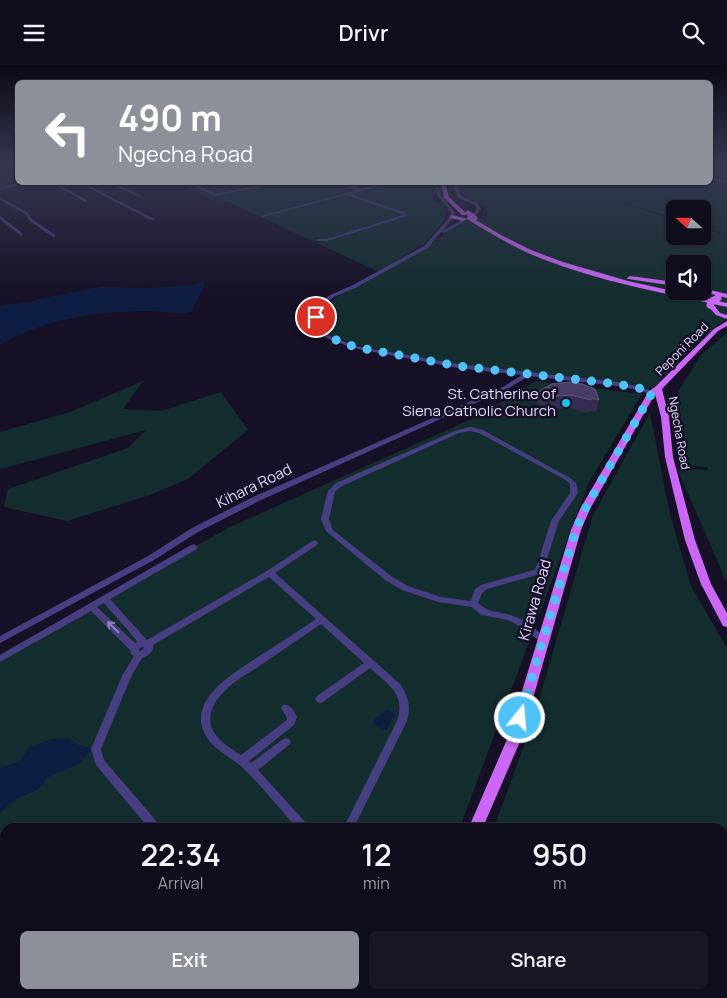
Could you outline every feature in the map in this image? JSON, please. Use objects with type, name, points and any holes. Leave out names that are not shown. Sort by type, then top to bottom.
[{"type":"main road","points":[[460,208],[468,216],[501,239],[530,253],[658,295],[711,306],[718,313],[727,317]]},
{"type":"main road","points":[[452,217],[468,216]]},
{"type":"main road","points":[[610,278],[666,283]]},
{"type":"main road","points":[[610,278],[666,288]]},
{"type":"main road","points":[[610,278],[727,303]]},
{"type":"main road","points":[[711,292],[727,296]]},
{"type":"main road","points":[[711,306],[712,301],[727,296]]},
{"type":"main road","points":[[711,299],[727,303]]},
{"type":"main road","name":"Peponi Road","points":[[655,391],[725,324],[718,313]]},
{"type":"main road","name":"Ngecha Road","points":[[655,391],[665,417],[669,457],[693,551],[706,584],[727,623]]},
{"type":"main road","name":"Kirawa Road","points":[[478,823],[515,737],[576,529],[585,509],[655,391]]},
{"type":"street","points":[[17,208],[54,236]]},
{"type":"street","points":[[130,208],[152,219]]},
{"type":"street","points":[[263,216],[295,208]]},
{"type":"street","points":[[318,240],[327,240],[405,216],[403,213],[387,208]]},
{"type":"street","points":[[449,208],[453,213],[452,217]]},
{"type":"street","name":"Ngecha Road","points":[[479,208],[477,212],[437,236],[420,251],[322,303],[315,315],[321,329],[331,339],[355,347],[441,363],[617,384],[655,391]]},
{"type":"street","points":[[0,217],[21,234]]},
{"type":"street","name":"Ngecha Road","points":[[437,236],[452,217]]},
{"type":"street","name":"Kihara Road","points":[[0,640],[151,558],[195,530],[256,499],[505,388],[528,374]]},
{"type":"street","points":[[474,603],[478,591],[484,587],[533,575],[540,569],[555,521],[574,493],[572,483],[568,479],[481,431],[470,429],[457,432],[338,485],[333,489],[324,519],[332,534],[388,578],[405,588],[441,600],[474,603],[481,612],[492,617],[517,621],[544,640]]},
{"type":"street","points":[[146,643],[270,573],[314,543]]},
{"type":"street","points":[[0,659],[194,547]]},
{"type":"street","points":[[270,573],[370,663],[400,692],[405,701],[405,713],[351,823]]},
{"type":"street","points":[[91,606],[136,651],[148,651],[150,647],[105,599]]},
{"type":"street","points":[[298,823],[242,760],[228,752],[212,737],[206,725],[205,713],[216,693],[227,683],[322,619]]},
{"type":"street","points":[[136,651],[96,749],[100,761],[151,823]]},
{"type":"street","points":[[320,699],[370,663]]},
{"type":"street","points":[[242,760],[290,722],[292,717],[286,708]]},
{"type":"street","points":[[251,769],[286,741]]},
{"type":"green space","points":[[240,208],[444,208],[445,220],[425,243],[379,272]]},
{"type":"green space","points":[[484,208],[636,208],[666,217],[666,245],[711,245],[711,231],[727,236],[727,318],[697,343],[652,389],[605,381],[441,363],[355,344],[331,336],[323,327],[321,315],[323,307],[336,297],[427,248],[461,223],[486,217],[488,212]]},
{"type":"green space","points":[[640,208],[666,208],[666,215]]},
{"type":"green space","points":[[711,208],[727,208],[727,235],[711,230]]},
{"type":"green space","points":[[727,333],[727,583],[677,468],[708,470],[707,467],[683,465],[678,391],[702,354]]},
{"type":"green space","points":[[143,381],[123,409],[161,411],[221,392],[248,430],[188,479],[147,496],[67,521],[4,507],[8,489],[128,448],[146,430],[0,469],[0,432],[70,412]]},
{"type":"green space","points":[[536,381],[642,394],[588,484],[461,823],[0,823],[0,654],[232,526],[474,418]]},
{"type":"green space","points":[[650,413],[670,515],[691,586],[727,648],[727,823],[495,823],[530,730],[593,515]]},
{"type":"water","points":[[201,282],[205,285],[191,312],[145,311],[89,315],[34,329],[0,345],[0,307],[4,305],[34,301],[101,287],[149,288],[195,285]]},
{"type":"water","points":[[387,709],[395,714],[387,730],[382,730],[372,721]]},
{"type":"water","points":[[69,738],[79,745],[93,749],[78,764],[47,778],[39,789],[14,800],[0,813],[0,768],[20,761],[29,748],[52,739]]},
{"type":"building","points":[[569,382],[583,384],[595,389],[599,400],[570,395],[546,397],[545,392],[539,391],[552,384]]},
{"type":"place","name":"St. Catherine of Siena Catholic Church","points":[[566,403]]},
{"type":"route","points":[[316,317],[319,326],[328,337],[355,347],[441,363],[617,384],[639,388],[652,393],[585,509],[576,529],[520,718]]}]
